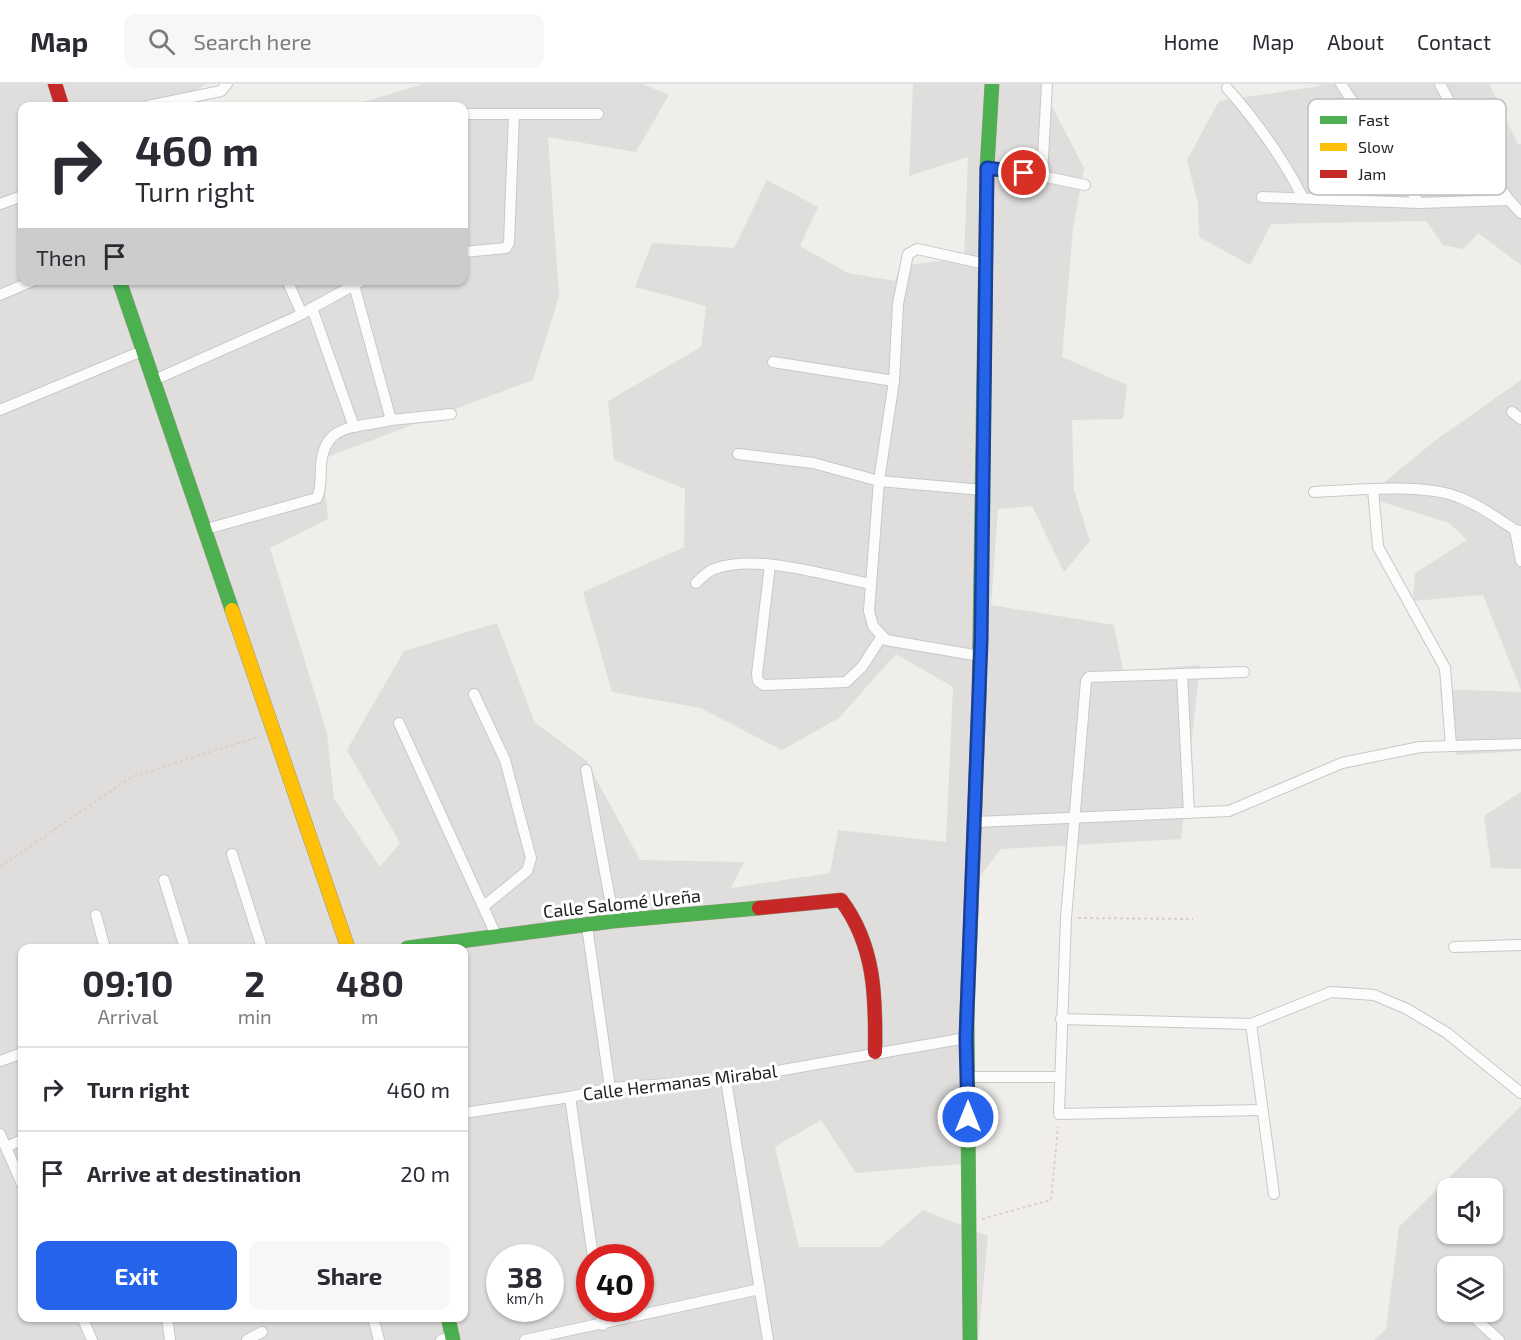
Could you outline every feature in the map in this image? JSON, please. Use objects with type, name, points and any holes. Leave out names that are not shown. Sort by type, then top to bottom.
[{"type":"street","points":[[54,84],[61,102]]},
{"type":"street","points":[[167,102],[221,91],[227,84]]},
{"type":"street","points":[[970,1340],[966,1038],[980,656],[987,168],[992,84]]},
{"type":"street","points":[[1042,176],[1047,84]]},
{"type":"street","points":[[1341,84],[1351,99]]},
{"type":"street","points":[[1440,84],[1448,99]]},
{"type":"street","points":[[1227,88],[1257,123],[1292,177],[1302,198]]},
{"type":"street","points":[[468,114],[598,114]]},
{"type":"street","points":[[468,252],[506,248],[509,243],[514,114]]},
{"type":"street","points":[[987,168],[1084,184]]},
{"type":"street","points":[[1414,195],[1419,203]]},
{"type":"street","points":[[1505,195],[1521,213]]},
{"type":"street","points":[[0,204],[18,197]]},
{"type":"street","points":[[1263,197],[1419,203],[1508,200]]},
{"type":"street","points":[[980,656],[891,642],[873,626],[869,611],[879,481],[894,381],[898,304],[908,254],[917,249],[986,264]]},
{"type":"street","points":[[0,294],[22,285]]},
{"type":"street","points":[[121,285],[272,733],[347,944]]},
{"type":"street","points":[[289,285],[302,314]]},
{"type":"street","points":[[152,381],[302,314],[354,285]]},
{"type":"street","points":[[358,285],[391,420]]},
{"type":"street","points":[[312,308],[354,427]]},
{"type":"street","points":[[0,410],[142,351]]},
{"type":"street","points":[[773,362],[894,381]]},
{"type":"street","points":[[203,530],[317,498],[321,488],[323,446],[333,435],[354,427],[391,420],[451,414]]},
{"type":"street","points":[[738,454],[813,463],[879,481],[984,490]]},
{"type":"street","points":[[1373,489],[1378,547],[1445,668],[1451,746]]},
{"type":"street","points":[[1314,492],[1373,489],[1432,492],[1456,496],[1518,530],[1521,561]]},
{"type":"street","points":[[696,583],[712,569],[729,566],[770,565],[871,584]]},
{"type":"street","points":[[770,565],[757,674],[758,681],[764,685],[846,682],[862,667],[882,636]]},
{"type":"street","points":[[1244,672],[1089,677],[1086,681],[1066,918],[1059,1114],[1262,1110]]},
{"type":"street","points":[[1182,674],[1189,813]]},
{"type":"street","points":[[474,694],[505,760],[531,858],[527,871],[484,906]]},
{"type":"street","points":[[399,723],[496,935]]},
{"type":"street","points":[[975,822],[1229,811],[1342,763],[1420,747],[1521,744]]},
{"type":"street","points":[[586,771],[614,921]]},
{"type":"street","points":[[232,855],[261,944]]},
{"type":"street","points":[[164,880],[184,944]]},
{"type":"street","name":"Calle Salomé Ureña","points":[[434,944],[614,921],[841,900],[862,936],[876,995],[875,1052]]},
{"type":"street","points":[[96,915],[104,944]]},
{"type":"street","points":[[587,926],[610,1088]]},
{"type":"street","points":[[1454,947],[1521,945]]},
{"type":"street","points":[[1061,1019],[1251,1024],[1330,992],[1374,995],[1407,1009],[1447,1033],[1521,1093]]},
{"type":"street","points":[[1251,1024],[1274,1194]]},
{"type":"street","name":"Calle Hermanas Mirabal","points":[[468,1112],[570,1097],[610,1088],[726,1080],[875,1052],[966,1038]]},
{"type":"street","points":[[0,1061],[18,1054]]},
{"type":"street","points":[[968,1077],[1059,1077]]},
{"type":"street","points":[[726,1080],[768,1340]]},
{"type":"street","points":[[570,1097],[591,1244]]},
{"type":"street","points":[[0,1134],[18,1175]]},
{"type":"street","points":[[6,1147],[18,1142]]},
{"type":"street","points":[[525,1340],[603,1325],[760,1289]]},
{"type":"street","points":[[84,1322],[92,1340]]},
{"type":"street","points":[[168,1322],[170,1340]]},
{"type":"street","points":[[374,1322],[379,1340]]},
{"type":"street","points":[[448,1322],[449,1338]]},
{"type":"street","points":[[1479,1322],[1499,1340]]},
{"type":"street","points":[[247,1340],[262,1332]]},
{"type":"path","points":[[0,867],[131,777],[272,733]]},
{"type":"path","points":[[1066,918],[1193,919]]},
{"type":"path","points":[[968,1224],[1051,1200],[1059,1114]]},
{"type":"shaded area","points":[[0,84],[206,84],[179,102],[18,102],[18,285],[468,285],[468,102],[363,102],[424,84],[642,84],[669,95],[636,152],[548,137],[559,296],[533,380],[322,459],[328,519],[270,548],[327,733],[334,799],[380,867],[400,843],[347,750],[404,651],[497,623],[535,723],[586,760],[640,860],[744,862],[731,888],[830,873],[838,830],[946,842],[953,687],[896,654],[839,718],[782,750],[700,708],[612,692],[583,592],[684,547],[685,489],[614,460],[608,401],[701,347],[706,306],[635,287],[652,243],[734,248],[767,180],[818,207],[800,246],[848,273],[895,281],[900,266],[964,258],[968,157],[909,176],[913,84],[1053,84],[1051,104],[1084,168],[1073,229],[1062,357],[1127,385],[1123,419],[1072,420],[1074,490],[1090,541],[1064,572],[1032,506],[998,509],[991,605],[1114,625],[1123,671],[1200,665],[1181,839],[1001,849],[971,888],[973,1163],[856,1173],[821,1120],[775,1147],[799,1247],[880,1247],[923,1210],[988,1236],[978,1340],[0,1340]]},
{"type":"shaded area","points":[[1318,84],[1489,84],[1496,99],[1308,99],[1308,195],[1506,195],[1506,119],[1518,144],[1521,144],[1521,265],[1478,233],[1463,249],[1443,245],[1426,221],[1271,224],[1250,265],[1199,237],[1198,204],[1187,160],[1219,101],[1320,86]]},
{"type":"shaded area","points":[[1521,380],[1521,690],[1483,595],[1413,601],[1415,573],[1467,540],[1449,523],[1366,497],[1436,440]]},
{"type":"shaded area","points":[[1439,689],[1521,692],[1521,751],[1457,755]]},
{"type":"shaded area","points":[[1521,792],[1521,869],[1491,868],[1484,816]]},
{"type":"shaded area","points":[[1521,1106],[1521,1340],[1374,1340],[1386,1329],[1399,1227],[1437,1189],[1437,1244],[1503,1244],[1503,1178],[1448,1178]]},
{"type":"traffic: fast","points":[[979,699],[987,168],[992,84]]},
{"type":"traffic: fast","points":[[121,285],[232,610]]},
{"type":"traffic: fast","points":[[438,944],[614,921],[759,908]]},
{"type":"traffic: fast","points":[[967,1015],[970,1340]]},
{"type":"traffic: fast","points":[[449,1322],[453,1340]]},
{"type":"traffic: slow","points":[[232,610],[347,944]]},
{"type":"traffic: slow","points":[[967,1015],[979,699]]},
{"type":"traffic: jam","points":[[55,84],[61,102]]},
{"type":"traffic: jam","points":[[759,908],[841,900],[861,935],[867,953],[874,992],[875,1052]]},
{"type":"route","points":[[968,1117],[966,1038],[981,641],[987,168],[1024,173]]}]
